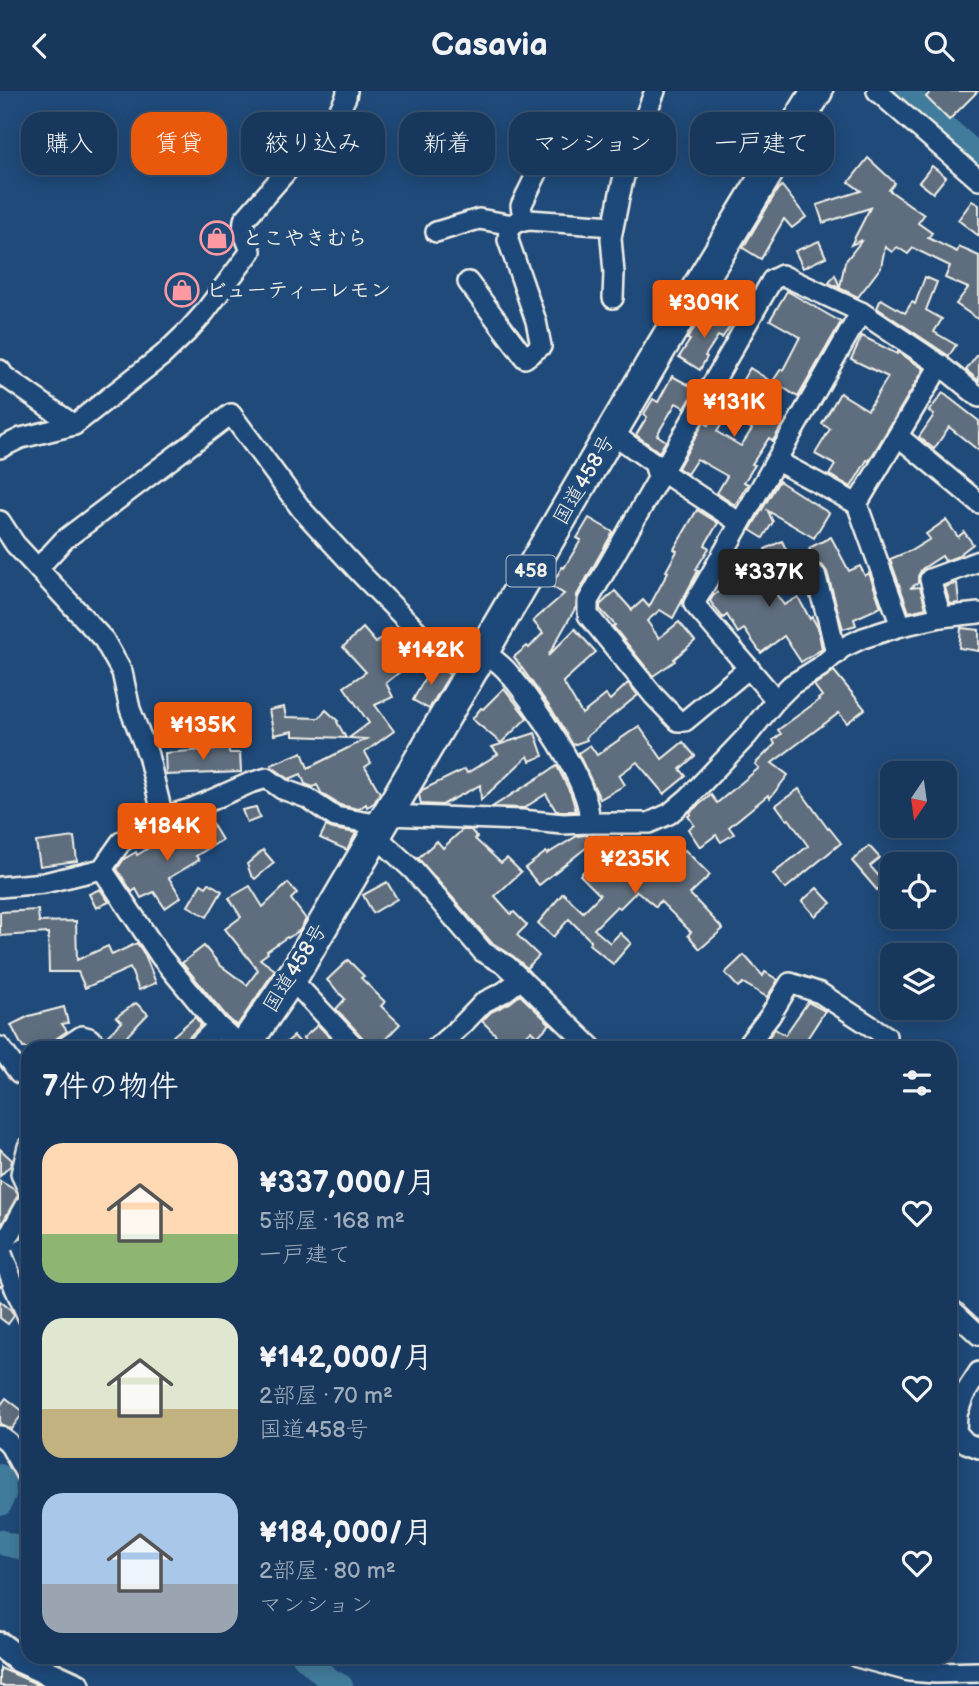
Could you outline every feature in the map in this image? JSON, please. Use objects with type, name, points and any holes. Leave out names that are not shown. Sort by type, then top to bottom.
[{"type":"highway","name":"国道458号","points":[[248,1041],[290,979],[659,351],[817,91]]},
{"type":"main road","points":[[0,1646],[21,1660]]},
{"type":"main road","points":[[29,1664],[77,1686]]},
{"type":"street","points":[[0,448],[21,438],[74,425],[163,355],[204,313],[251,251],[243,231],[244,220],[339,111],[347,91]]},
{"type":"street","points":[[647,112],[655,91]]},
{"type":"street","points":[[877,91],[979,180]]},
{"type":"street","points":[[468,282],[525,358],[541,346],[536,321],[508,240],[509,229],[518,223],[521,206],[536,175]]},
{"type":"street","points":[[613,298],[611,238],[625,175]]},
{"type":"street","points":[[436,232],[478,219],[613,226]]},
{"type":"street","points":[[749,668],[685,721],[678,721],[654,696],[588,615],[588,601],[772,280],[782,275],[860,312],[940,365],[979,397]]},
{"type":"street","points":[[776,700],[694,604],[860,312]]},
{"type":"street","points":[[857,504],[940,365]]},
{"type":"street","points":[[0,370],[4,376],[74,425]]},
{"type":"street","points":[[38,568],[64,540],[231,414],[302,510],[440,654],[504,668],[561,747],[582,788],[590,815],[588,823]]},
{"type":"street","points":[[612,433],[654,463],[659,474],[740,523]]},
{"type":"street","points":[[898,436],[979,503]]},
{"type":"street","points":[[777,461],[857,504],[901,626]]},
{"type":"street","points":[[0,521],[15,544],[104,640],[122,673],[130,709],[148,755],[163,817]]},
{"type":"street","points":[[941,617],[930,579],[979,561]]},
{"type":"street","points":[[815,575],[836,654]]},
{"type":"street","points":[[0,887],[44,883],[102,869],[121,842],[163,817],[267,778],[282,789],[307,798],[335,817],[382,825],[521,820],[563,824],[649,824],[669,814],[688,798],[791,685],[820,667],[842,648],[901,626],[941,617],[979,613]]},
{"type":"street","points":[[382,825],[413,870],[483,952],[507,966],[522,979],[585,1041]]},
{"type":"street","points":[[102,869],[161,957],[218,1026],[235,1041]]},
{"type":"street","points":[[290,979],[349,1041]]},
{"type":"street","points":[[444,1041],[484,1002],[522,979]]},
{"type":"street","points":[[750,1041],[790,983],[820,993],[886,1036]]},
{"type":"street","points":[[203,1041],[218,1026]]},
{"type":"street","points":[[74,1041],[82,1035],[93,1041]]},
{"type":"street","points":[[0,1047],[21,1074]]},
{"type":"street","points":[[21,1223],[8,1261],[21,1297]]},
{"type":"street","points":[[957,1315],[979,1335]]},
{"type":"street","points":[[957,1414],[964,1395],[979,1372]]},
{"type":"street","points":[[957,1433],[966,1443],[979,1448]]},
{"type":"street","points":[[0,1436],[8,1442],[21,1465]]},
{"type":"street","points":[[883,1664],[909,1671],[979,1672]]},
{"type":"building","points":[[931,91],[978,91],[949,120],[926,97]]},
{"type":"building","points":[[868,158],[895,183],[889,190],[924,215],[918,223],[932,233],[928,238],[957,252],[959,247],[979,256],[979,320],[956,304],[968,288],[945,278],[950,266],[913,248],[908,254],[897,247],[892,252],[885,247],[881,267],[858,297],[829,283],[835,275],[840,287],[845,262],[862,240],[851,245],[870,208],[823,223],[817,205],[861,191],[849,182]]},
{"type":"building","points":[[932,166],[946,177],[933,193],[919,182]]},
{"type":"building","points":[[782,186],[806,217],[792,228],[784,219],[761,259],[743,248]]},
{"type":"building","points":[[972,201],[979,205],[979,236],[958,220]]},
{"type":"building","points":[[819,241],[826,257],[803,268],[795,251]]},
{"type":"building","points":[[925,277],[937,282],[926,310],[942,319],[934,332],[956,345],[949,356],[877,308],[881,299],[905,313],[912,302],[915,304]]},
{"type":"building","points":[[787,291],[841,322],[798,397],[773,381],[781,369],[783,370],[800,337],[770,320]]},
{"type":"building","points":[[711,312],[731,325],[722,338],[718,336],[705,356],[707,357],[700,370],[679,357],[697,324],[701,327]]},
{"type":"building","points":[[862,336],[897,354],[898,352],[924,369],[851,487],[829,475],[835,465],[815,454],[830,429],[822,424],[840,393],[868,410],[888,377],[851,359]]},
{"type":"building","points":[[979,353],[979,381],[966,370]]},
{"type":"building","points":[[750,368],[769,380],[753,407],[782,425],[773,441],[769,438],[752,464],[755,465],[744,482],[748,484],[735,505],[717,493],[727,476],[697,459],[687,474],[678,468],[704,422],[708,425],[721,403],[731,408],[717,432],[741,446],[752,429],[729,415],[741,395],[735,392]]},
{"type":"building","points":[[672,376],[696,389],[685,408],[676,403],[657,435],[666,441],[659,452],[636,435],[647,417],[644,414],[653,399],[658,402]]},
{"type":"building","points":[[943,393],[979,421],[979,451],[949,427],[934,449],[919,437],[934,415],[929,411]]},
{"type":"building","points":[[779,481],[829,513],[814,538],[768,511],[773,522],[763,538],[750,530]]},
{"type":"building","points":[[697,510],[718,523],[705,545],[709,548],[673,618],[660,610],[647,621],[659,638],[679,622],[695,641],[674,659],[675,661],[653,676],[600,609],[600,605],[615,591],[632,610],[643,600],[649,607],[668,572],[666,571],[677,551],[674,549]]},
{"type":"building","points":[[589,518],[613,532],[577,595],[576,607],[548,656],[575,629],[596,652],[563,682],[582,714],[606,695],[610,700],[628,683],[638,695],[586,737],[587,740],[573,745],[514,657],[527,646],[529,648],[543,633],[533,621],[564,594],[551,586],[581,540],[577,538]]},
{"type":"building","points":[[946,520],[958,537],[964,532],[973,544],[956,557],[945,561],[942,556],[922,569],[918,583],[910,588],[920,587],[926,608],[909,612],[890,559],[930,539],[926,534]]},
{"type":"building","points":[[831,537],[849,571],[860,566],[865,576],[869,573],[881,607],[854,619],[856,625],[843,629],[827,572],[823,566],[816,563],[809,548]]},
{"type":"building","points":[[782,541],[796,570],[768,583],[784,605],[798,597],[818,628],[822,649],[801,662],[784,636],[761,653],[744,629],[738,633],[727,615],[723,618],[710,601],[729,583],[733,589],[770,561],[765,549]]},
{"type":"building","points":[[957,583],[959,603],[950,604],[945,587]]},
{"type":"building","points":[[363,628],[376,643],[391,629],[412,652],[397,666],[401,671],[386,683],[393,697],[375,705],[394,731],[365,752],[371,763],[365,767],[380,793],[374,803],[359,809],[340,805],[322,794],[317,785],[313,787],[305,784],[301,774],[289,779],[271,765],[302,752],[308,768],[366,739],[349,738],[369,723],[344,687],[366,672],[343,647]]},
{"type":"building","points":[[961,628],[979,630],[979,651],[959,648]]},
{"type":"building","points":[[432,665],[450,674],[429,709],[413,700]]},
{"type":"building","points":[[834,671],[865,709],[847,723],[839,713],[772,763],[788,775],[770,798],[768,795],[729,827],[734,834],[721,842],[716,835],[700,847],[688,829],[694,825],[688,816],[690,812],[711,795],[717,803],[759,768],[755,764],[775,744],[773,740],[781,734],[778,730],[819,700],[822,696],[814,685]]},
{"type":"building","points":[[504,688],[527,718],[501,743],[472,719]]},
{"type":"building","points":[[284,707],[286,717],[319,718],[326,710],[338,721],[346,738],[293,736],[293,731],[274,735],[269,710]]},
{"type":"building","points":[[197,713],[223,715],[222,733],[195,731]]},
{"type":"building","points":[[639,726],[662,759],[683,742],[695,756],[680,769],[686,776],[664,794],[637,762],[619,775],[625,785],[600,799],[578,753],[590,745],[597,755]]},
{"type":"building","points":[[535,733],[543,756],[530,761],[528,756],[481,800],[480,785],[442,805],[421,804],[419,795],[422,790],[465,769],[467,773],[498,754],[492,747]]},
{"type":"building","points":[[229,748],[229,753],[240,753],[241,772],[166,775],[165,753]]},
{"type":"building","points":[[557,766],[576,811],[556,811],[546,794],[524,808],[492,807]]},
{"type":"building","points":[[799,789],[841,843],[785,889],[773,874],[808,846],[776,805]]},
{"type":"building","points":[[256,807],[260,818],[247,823],[242,810]]},
{"type":"building","points":[[210,820],[222,840],[196,856],[199,860],[169,878],[181,897],[165,908],[154,892],[141,898],[136,889],[132,892],[117,869],[124,859],[136,852],[137,855],[160,841],[163,845]]},
{"type":"building","points":[[326,826],[356,833],[347,850],[320,838]]},
{"type":"building","points":[[462,830],[471,830],[477,837],[475,839],[501,863],[507,858],[521,872],[495,896],[511,914],[514,912],[527,925],[517,935],[539,956],[527,968],[491,942],[418,858],[437,841],[443,848]]},
{"type":"building","points":[[587,835],[592,843],[539,885],[525,868],[546,852],[547,854],[577,836]]},
{"type":"building","points":[[622,836],[642,864],[660,855],[667,867],[685,850],[710,875],[690,894],[723,929],[700,949],[688,935],[691,932],[660,901],[656,907],[637,891],[594,929],[610,943],[620,933],[631,943],[613,964],[589,944],[591,941],[569,919],[553,937],[538,923],[563,893],[583,912],[600,895],[580,875]]},
{"type":"building","points":[[74,837],[77,861],[40,866],[36,842]]},
{"type":"building","points":[[869,846],[880,858],[870,866],[880,877],[880,887],[877,890],[852,861]]},
{"type":"building","points":[[263,850],[274,863],[255,879],[247,864]]},
{"type":"building","points":[[387,882],[397,899],[373,913],[363,895]]},
{"type":"building","points":[[209,883],[222,891],[207,917],[188,906],[201,884],[206,887]]},
{"type":"building","points":[[288,883],[297,893],[291,899],[306,919],[300,930],[267,951],[260,959],[275,970],[237,1026],[182,963],[204,946],[220,965],[247,985],[258,970],[225,929],[241,917],[229,898],[250,886],[263,907]]},
{"type":"building","points":[[817,888],[831,903],[815,916],[802,901]]},
{"type":"building","points":[[100,889],[109,902],[96,908],[89,894]]},
{"type":"building","points":[[38,910],[39,922],[76,921],[77,960],[108,946],[112,955],[137,943],[156,983],[139,990],[130,968],[85,988],[78,972],[49,972],[48,933],[0,936],[0,912]]},
{"type":"building","points":[[744,955],[763,976],[765,972],[778,980],[767,997],[743,983],[738,987],[725,973]]},
{"type":"building","points":[[348,960],[364,976],[361,978],[385,1002],[381,1006],[400,1024],[384,1041],[365,1041],[336,1009],[345,999],[327,980]]},
{"type":"building","points":[[520,995],[550,1024],[537,1037],[531,1031],[519,1041],[491,1041],[496,1035],[482,1021],[491,1012]]},
{"type":"building","points":[[808,1002],[825,1011],[806,1041],[766,1041],[775,1029],[785,1035]]},
{"type":"building","points":[[136,1003],[148,1014],[127,1036],[129,1041],[110,1041],[106,1037],[122,1022],[116,1017]]},
{"type":"building","points":[[64,1007],[68,1023],[62,1024],[67,1031],[55,1041],[21,1041],[21,1044],[11,1025],[29,1016]]},
{"type":"building","points":[[195,1017],[201,1025],[186,1041],[177,1041],[173,1036]]},
{"type":"building","points":[[318,1025],[333,1041],[306,1041],[303,1038]]},
{"type":"building","points":[[0,1149],[12,1160],[11,1165],[0,1176]]},
{"type":"building","points":[[0,1181],[15,1190],[18,1195],[0,1227]]},
{"type":"building","points":[[0,1301],[14,1316],[8,1324],[0,1318]]},
{"type":"building","points":[[6,1398],[21,1410],[21,1416],[11,1429],[0,1424],[0,1406]]},
{"type":"building","points":[[0,1668],[14,1674],[41,1686],[0,1686]]},
{"type":"waterway","points":[[905,91],[979,157]]},
{"type":"waterway","points":[[0,1476],[3,1479],[4,1494],[0,1504]]},
{"type":"waterway","points":[[0,1541],[21,1547]]},
{"type":"waterway","points":[[312,1664],[328,1679],[341,1686]]},
{"type":"place","name":"とこやきむら","points":[[217,238]]},
{"type":"place","name":"ビューティーレモン","points":[[182,290]]}]
